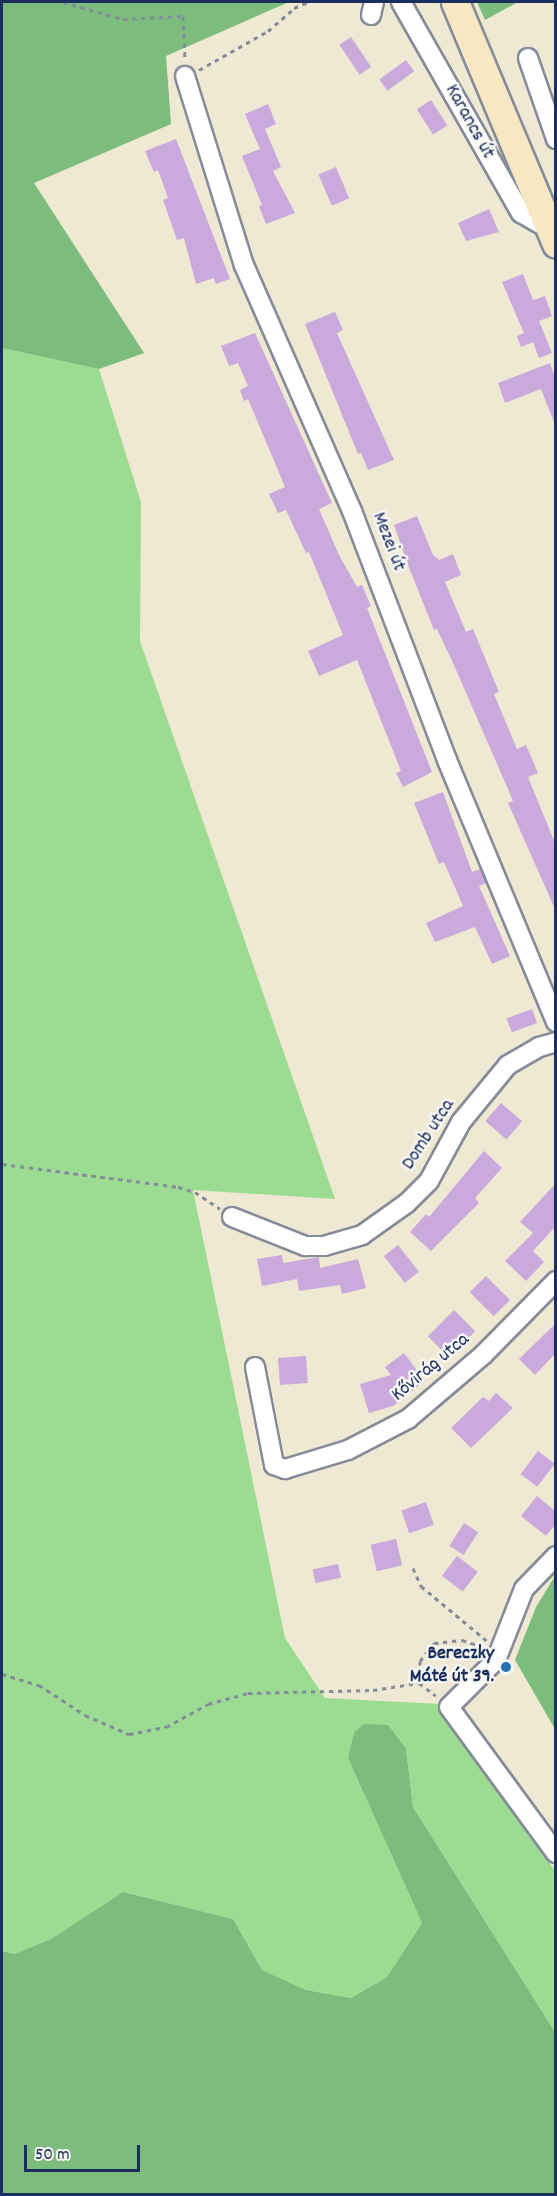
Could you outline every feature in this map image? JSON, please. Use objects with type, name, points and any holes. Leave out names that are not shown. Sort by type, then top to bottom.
[{"type":"main road","name":"Karancs út","points":[[455,2],[553,237]]},
{"type":"street","name":"Karancs út","points":[[401,2],[520,213],[553,237]]},
{"type":"street","points":[[528,58],[555,139]]},
{"type":"street","name":"Mezei út","points":[[185,76],[244,266],[352,511],[447,760],[555,1022]]},
{"type":"street","name":"Domb utca","points":[[232,1217],[305,1246],[324,1246],[362,1235],[429,1181],[461,1122],[508,1065],[539,1047],[555,1042]]},
{"type":"street","name":"Kővirág utca","points":[[255,1367],[274,1465],[285,1469],[348,1450],[408,1419],[476,1361],[555,1281]]},
{"type":"street","points":[[555,1556],[524,1589],[498,1655],[449,1707],[555,1853]]},
{"type":"path","points":[[63,2],[123,19],[183,16],[185,76],[268,31],[294,8],[308,2]]},
{"type":"path","points":[[2,1164],[178,1187],[195,1192],[232,1217]]},
{"type":"path","points":[[413,1568],[421,1586],[462,1617],[498,1655]]},
{"type":"path","points":[[419,1683],[420,1661],[425,1651],[445,1639],[476,1644],[498,1655]]},
{"type":"path","points":[[2,1674],[39,1685],[85,1715],[129,1734],[166,1727],[208,1704],[248,1693],[373,1690],[419,1683],[449,1707]]},
{"type":"green space","points":[[2,2],[289,2],[166,56],[171,124],[34,183],[144,353],[99,369],[2,348]]},
{"type":"green space","points":[[477,2],[518,2],[485,20]]},
{"type":"green space","points":[[2,348],[99,369],[141,502],[140,641],[335,1199],[193,1190],[285,1638],[325,1698],[440,1704],[555,1871],[555,2032],[413,1807],[406,1749],[364,1724],[354,1732],[348,1758],[422,1923],[387,1977],[351,1998],[306,1990],[262,1970],[233,1919],[123,1892],[51,1939],[14,1954],[2,1951]]},
{"type":"green space","points":[[555,1576],[555,1729],[515,1660],[536,1607]]},
{"type":"green space","points":[[364,1724],[388,1725],[406,1749],[413,1807],[555,2032],[555,2194],[2,2194],[2,1951],[14,1954],[51,1939],[123,1892],[233,1919],[262,1970],[306,1990],[351,1998],[387,1977],[422,1923],[348,1758],[354,1732]]},
{"type":"building","points":[[351,37],[371,67],[360,75],[339,45]]},
{"type":"building","points":[[406,60],[414,71],[388,91],[379,79]]},
{"type":"building","points":[[431,100],[447,125],[433,134],[417,109]]},
{"type":"building","points":[[268,104],[276,124],[265,129],[281,167],[273,171],[295,213],[266,224],[259,206],[262,205],[242,156],[260,149],[245,114]]},
{"type":"building","points":[[176,139],[230,279],[216,284],[214,278],[196,284],[184,238],[177,240],[163,200],[168,198],[158,170],[154,172],[145,151]]},
{"type":"building","points":[[336,167],[349,198],[332,206],[319,174]]},
{"type":"building","points":[[489,209],[499,232],[466,241],[458,223]]},
{"type":"building","points":[[523,274],[533,300],[545,296],[552,316],[539,321],[552,353],[539,358],[533,342],[521,347],[517,336],[524,333],[502,282]]},
{"type":"building","points":[[335,312],[343,330],[337,333],[394,460],[368,470],[361,453],[358,454],[305,324]]},
{"type":"building","points":[[255,333],[332,503],[319,509],[339,555],[357,587],[362,585],[371,606],[367,608],[432,772],[403,787],[396,773],[401,771],[357,660],[319,676],[308,651],[343,635],[309,552],[306,553],[286,510],[278,513],[269,494],[285,487],[248,399],[244,401],[240,390],[248,386],[238,363],[229,366],[221,346]]},
{"type":"building","points":[[550,363],[555,377],[555,425],[541,389],[505,403],[498,383]]},
{"type":"building","points":[[417,516],[433,555],[439,560],[453,554],[461,575],[445,582],[466,632],[473,629],[499,692],[494,694],[517,749],[526,745],[538,773],[528,777],[555,843],[555,909],[508,803],[513,801],[453,663],[437,629],[434,630],[408,565],[394,525]]},
{"type":"building","points":[[443,792],[472,872],[480,869],[486,883],[479,886],[510,956],[492,964],[475,927],[435,942],[426,923],[463,906],[444,862],[439,864],[414,803]]},
{"type":"building","points":[[532,1009],[537,1023],[512,1032],[507,1018]]},
{"type":"building","points":[[501,1103],[522,1121],[506,1139],[485,1121]]},
{"type":"building","points":[[484,1151],[502,1168],[475,1198],[479,1203],[431,1251],[410,1232],[426,1214],[429,1217]]},
{"type":"building","points":[[555,1184],[555,1227],[533,1251],[544,1262],[526,1281],[505,1261],[533,1233],[520,1222]]},
{"type":"building","points":[[398,1245],[419,1272],[405,1283],[384,1256]]},
{"type":"building","points":[[282,1255],[283,1263],[319,1257],[320,1268],[358,1259],[366,1288],[342,1294],[340,1285],[299,1291],[297,1279],[262,1286],[257,1259]]},
{"type":"building","points":[[486,1276],[510,1300],[494,1316],[470,1292]]},
{"type":"building","points":[[454,1310],[475,1331],[449,1357],[428,1336]]},
{"type":"building","points":[[555,1324],[555,1354],[535,1375],[519,1359]]},
{"type":"building","points":[[404,1353],[425,1381],[393,1406],[369,1413],[360,1384],[391,1375],[385,1367]]},
{"type":"building","points":[[306,1356],[308,1383],[280,1385],[278,1358]]},
{"type":"building","points":[[496,1393],[513,1408],[471,1448],[451,1428],[483,1397],[489,1401]]},
{"type":"building","points":[[538,1451],[555,1464],[537,1487],[521,1474]]},
{"type":"building","points":[[537,1496],[555,1511],[555,1525],[546,1536],[521,1516]]},
{"type":"building","points":[[426,1502],[434,1525],[409,1533],[401,1510]]},
{"type":"building","points":[[464,1523],[478,1532],[464,1555],[449,1546]]},
{"type":"building","points":[[396,1539],[402,1565],[377,1571],[371,1545]]},
{"type":"building","points":[[457,1556],[478,1572],[463,1592],[442,1576]]},
{"type":"building","points":[[338,1564],[341,1578],[315,1583],[313,1569]]},
{"type":"place","name":"Bereczky Máté út 39.","points":[[506,1667]]}]
